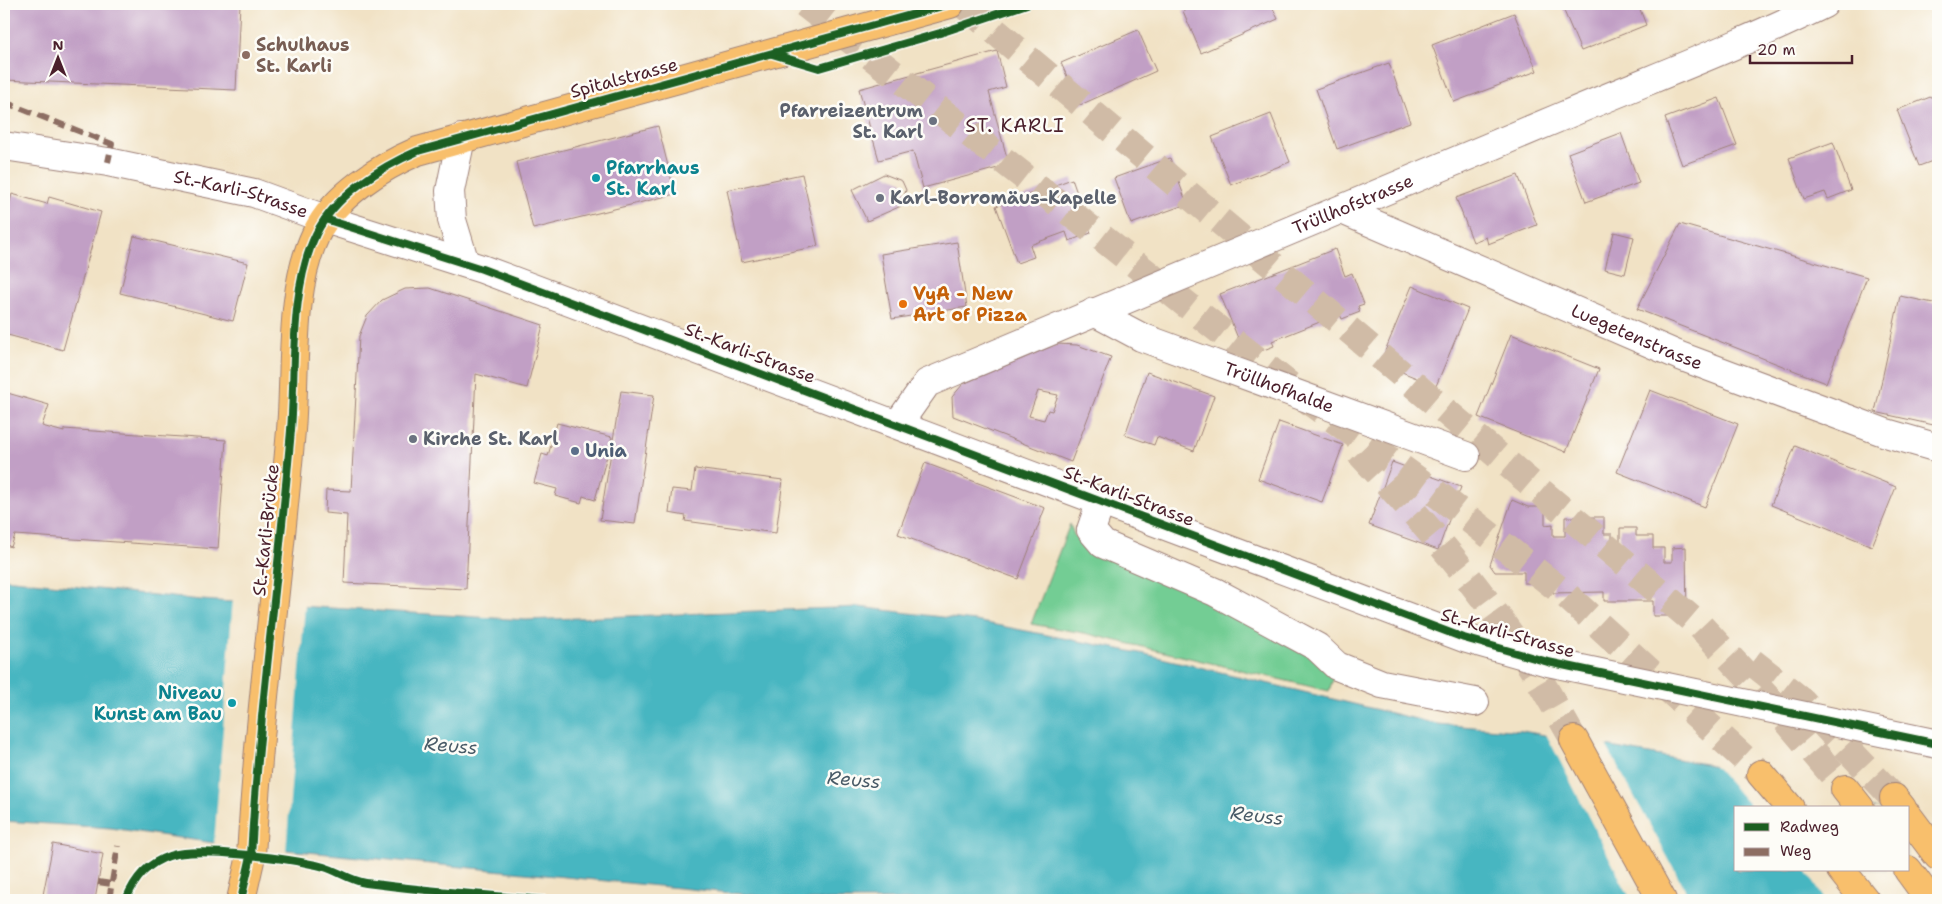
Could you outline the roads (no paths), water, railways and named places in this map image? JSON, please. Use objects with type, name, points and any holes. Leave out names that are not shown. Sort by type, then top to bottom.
[{"type":"main road","name":"Spitalstrasse","points":[[325,219],[343,200],[389,165],[418,151],[841,36],[950,4]]},
{"type":"main road","name":"St.-Karli-Brücke","points":[[241,900],[250,859],[291,428],[301,282],[310,249],[325,219]]},
{"type":"main road","points":[[1574,740],[1662,900]]},
{"type":"main road","points":[[1761,774],[1788,806]]},
{"type":"main road","points":[[1910,819],[1938,856]]},
{"type":"main road","points":[[1843,872],[1864,900]]},
{"type":"main road","points":[[1909,872],[1930,900]]},
{"type":"street","name":"Trüllhofstrasse","points":[[898,424],[927,383],[1620,92],[1766,33],[1824,4]]},
{"type":"street","points":[[461,138],[450,191],[452,220],[465,263]]},
{"type":"street","name":"St.-Karli-Strasse","points":[[4,146],[108,162],[254,193],[325,219],[465,263],[1464,638],[1548,662],[1938,744]]},
{"type":"street","name":"Luegetenstrasse","points":[[1342,210],[1680,356],[1886,433],[1938,448]]},
{"type":"street","name":"Trüllhofhalde","points":[[1094,312],[1141,337],[1466,456]]},
{"type":"street","points":[[1100,501],[1091,530],[1103,544],[1215,592],[1317,647],[1337,666],[1382,684],[1475,702]]},
{"type":"water","name":"Reuss","points":[[4,579],[201,600],[526,620],[859,607],[975,621],[1145,654],[1437,724],[1522,731],[1938,806],[1938,900],[803,900],[214,843],[111,828],[4,821]]},
{"type":"tunnel","points":[[805,4],[1313,404],[1441,497],[1566,595],[1761,774]]},
{"type":"tunnel","points":[[963,4],[1701,627],[1773,704],[1845,789]]},
{"type":"tunnel","points":[[1359,452],[1436,538],[1473,583],[1525,657],[1574,740]]},
{"type":"tunnel","points":[[1752,662],[1802,701],[1894,798]]},
{"type":"place","name":"Schulhaus St. Karli","points":[[246,55]]},
{"type":"place","name":"Pfarreizentrum St. Karl","points":[[933,121]]},
{"type":"place","name":"Pfarrhaus St. Karl","points":[[596,178]]},
{"type":"place","name":"Karl-Borromäus-Kapelle","points":[[880,198]]},
{"type":"place","name":"VyA - New Art of Pizza","points":[[903,304]]},
{"type":"place","name":"Kirche St. Karl","points":[[413,439]]},
{"type":"place","name":"Unia","points":[[575,451]]},
{"type":"place","name":"Niveau Kunst am Bau","points":[[232,703]]},
{"type":"district","name":"ST. KARLI","points":[[1015,125]]}]
